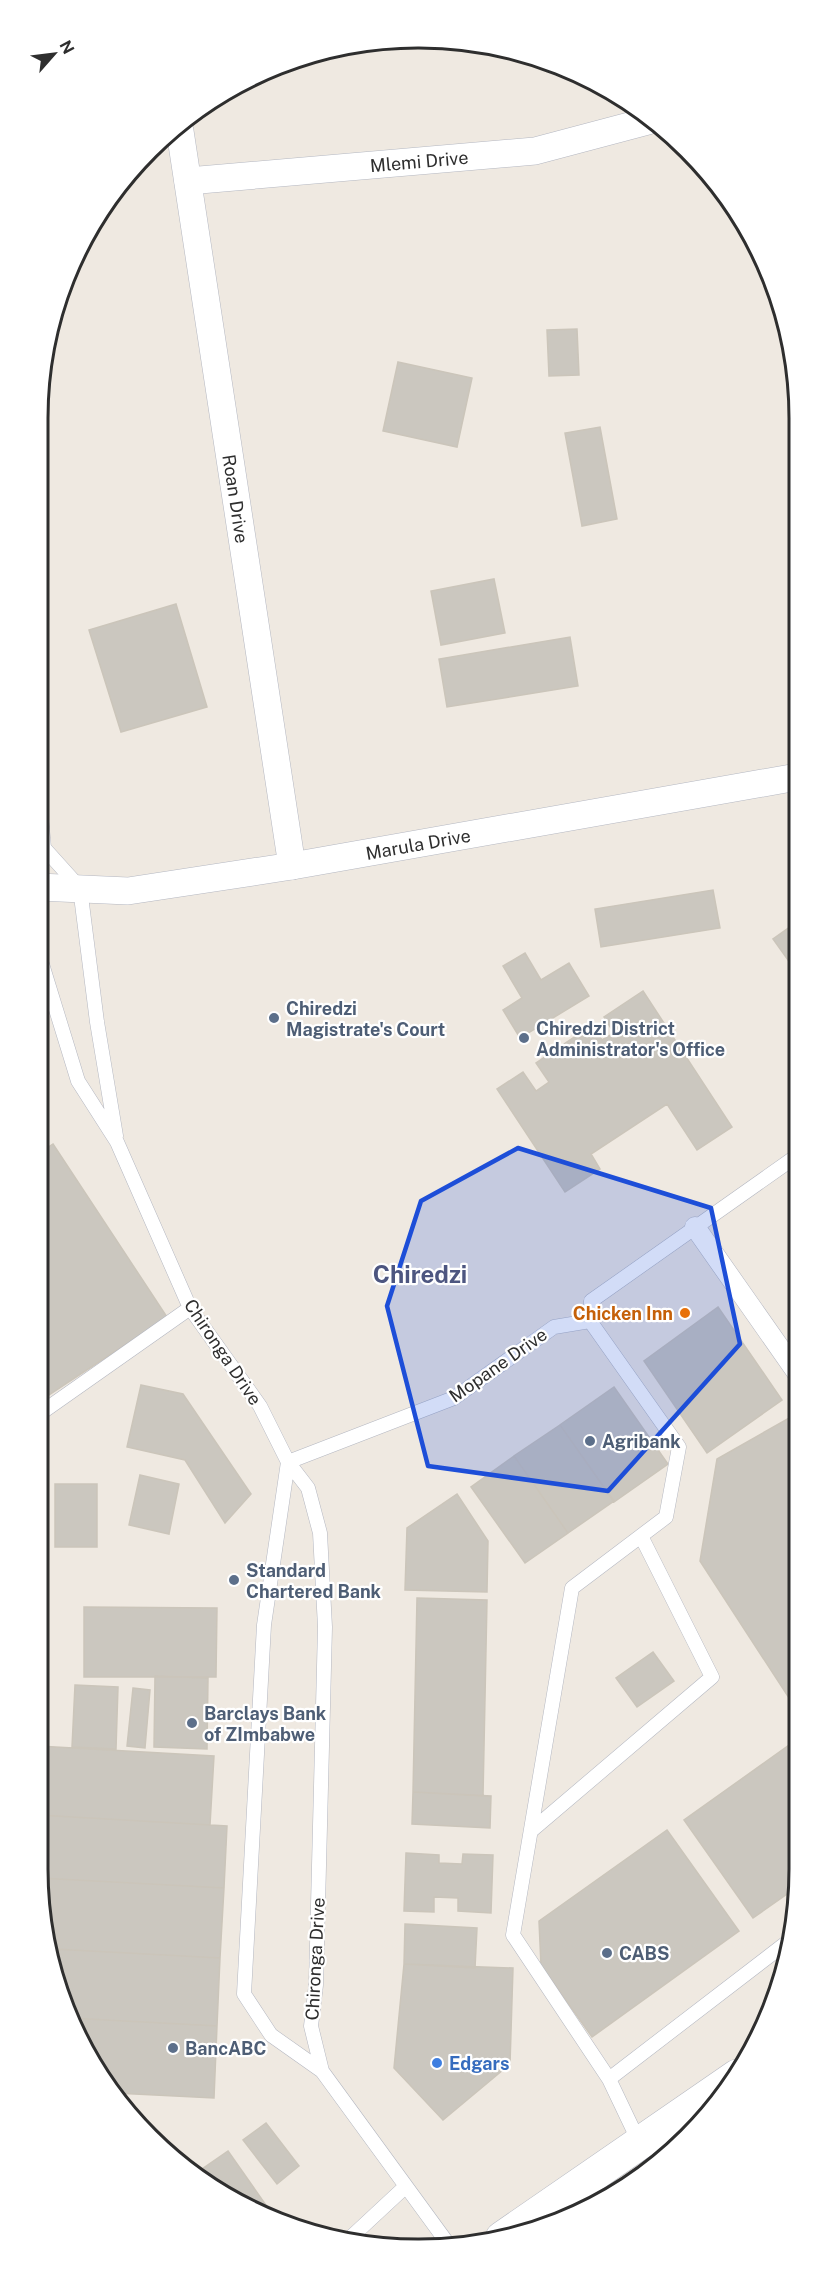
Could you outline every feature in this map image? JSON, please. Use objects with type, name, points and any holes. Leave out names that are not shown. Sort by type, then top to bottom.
[{"type":"street","name":"Mlemi Drive","points":[[188,181],[535,151],[641,123]]},
{"type":"street","name":"Roan Drive","points":[[181,135],[292,866]]},
{"type":"street","name":"Marula Drive","points":[[48,887],[128,891],[292,866],[789,778]]},
{"type":"street","points":[[695,1227],[789,1361]]},
{"type":"street","points":[[529,2222],[713,2093]]},
{"type":"lane","points":[[48,852],[80,888],[97,1022],[117,1142]]},
{"type":"lane","points":[[48,984],[78,1081],[117,1142]]},
{"type":"lane","name":"Chironga Drive","points":[[117,1142],[190,1308],[260,1406],[288,1462],[308,1488],[320,1533],[325,1627],[316,1985],[311,2026],[322,2071]]},
{"type":"lane","points":[[640,2144],[609,2079],[513,1935],[572,1588],[666,1517],[679,1447],[590,1321],[591,1300],[789,1161]]},
{"type":"lane","points":[[48,1408],[190,1308]]},
{"type":"lane","name":"Mopane Drive","points":[[288,1462],[454,1398],[554,1326],[590,1321]]},
{"type":"lane","points":[[288,1462],[264,1625],[244,1994],[271,2035],[322,2071],[444,2238]]},
{"type":"lane","points":[[531,1832],[712,1677],[641,1536]]},
{"type":"lane","points":[[609,2079],[780,1947]]},
{"type":"lane","points":[[355,2233],[405,2187]]},
{"type":"highlighted area","points":[[518,1148],[711,1208],[740,1344],[608,1491],[428,1466],[387,1306],[421,1201]]},
{"type":"building","points":[[577,329],[579,375],[549,376],[547,330]]},
{"type":"building","points":[[398,362],[472,378],[457,447],[383,431]]},
{"type":"building","points":[[600,427],[617,519],[582,526],[565,433]]},
{"type":"building","points":[[494,579],[505,633],[441,645],[431,591]]},
{"type":"building","points":[[176,604],[207,707],[121,732],[89,630]]},
{"type":"building","points":[[570,637],[578,686],[447,707],[439,659]]},
{"type":"building","points":[[713,890],[720,928],[601,947],[595,909]]},
{"type":"building","points":[[789,928],[789,961],[773,939]]},
{"type":"building","points":[[525,953],[541,980],[569,963],[589,996],[520,1038],[503,1010],[522,998],[503,966]]},
{"type":"building","points":[[643,991],[732,1127],[697,1150],[667,1104],[591,1154],[600,1169],[565,1192],[497,1089],[523,1072],[536,1091],[549,1082],[536,1063],[592,1025],[602,1040],[614,1033],[604,1017]]},
{"type":"building","points":[[53,1144],[167,1317],[48,1396],[48,1147]]},
{"type":"building","points":[[718,1307],[782,1400],[707,1453],[644,1361]]},
{"type":"building","points":[[141,1385],[183,1394],[251,1494],[225,1523],[185,1460],[127,1447]]},
{"type":"building","points":[[614,1387],[668,1464],[614,1502],[560,1425]]},
{"type":"building","points":[[789,1418],[789,1698],[700,1561],[717,1459]]},
{"type":"building","points":[[560,1425],[614,1501],[568,1533],[514,1456]]},
{"type":"building","points":[[514,1456],[568,1533],[525,1563],[471,1487]]},
{"type":"building","points":[[140,1475],[179,1484],[169,1534],[129,1525]]},
{"type":"building","points":[[55,1484],[97,1484],[97,1547],[55,1547]]},
{"type":"building","points":[[457,1494],[488,1541],[487,1592],[405,1590],[407,1528]]},
{"type":"building","points":[[417,1598],[487,1600],[483,1796],[413,1792]]},
{"type":"building","points":[[84,1607],[217,1608],[216,1677],[84,1677]]},
{"type":"building","points":[[653,1652],[674,1681],[637,1707],[616,1678]]},
{"type":"building","points":[[155,1676],[208,1678],[207,1749],[154,1747]]},
{"type":"building","points":[[75,1685],[118,1687],[116,1749],[72,1747]]},
{"type":"building","points":[[133,1688],[150,1690],[145,1748],[127,1746]]},
{"type":"building","points":[[789,1745],[788,1893],[753,1918],[684,1820]]},
{"type":"building","points":[[48,1747],[214,1756],[210,1825],[48,1816]]},
{"type":"building","points":[[413,1792],[491,1796],[490,1828],[412,1824]]},
{"type":"building","points":[[48,1816],[227,1826],[224,1888],[48,1879]]},
{"type":"building","points":[[667,1830],[739,1931],[592,2037],[541,1965],[539,1921]]},
{"type":"building","points":[[406,1853],[439,1855],[439,1863],[462,1864],[463,1854],[493,1855],[491,1913],[458,1911],[458,1898],[434,1897],[434,1912],[404,1911]]},
{"type":"building","points":[[48,1879],[224,1888],[220,1958],[57,1949],[51,1917]]},
{"type":"building","points":[[405,1924],[477,1928],[475,1968],[404,1964]]},
{"type":"building","points":[[57,1949],[220,1958],[217,2026],[80,2019]]},
{"type":"building","points":[[404,1964],[513,1968],[510,2064],[443,2120],[394,2068]]},
{"type":"building","points":[[80,2019],[217,2026],[214,2098],[125,2093],[98,2054]]},
{"type":"building","points":[[266,2123],[299,2166],[277,2184],[243,2140]]},
{"type":"building","points":[[228,2151],[267,2206],[233,2189],[202,2169]]},
{"type":"place","name":"Chiredzi Magistrate's Court","points":[[274,1018]]},
{"type":"place","name":"Chiredzi District Administrator's Office","points":[[524,1038]]},
{"type":"place","name":"Chicken Inn","points":[[685,1313]]},
{"type":"place","name":"Agribank","points":[[590,1441]]},
{"type":"place","name":"Standard Chartered Bank","points":[[234,1580]]},
{"type":"place","name":"Barclays Bank of ZImbabwe","points":[[192,1723]]},
{"type":"place","name":"CABS","points":[[607,1953]]},
{"type":"place","name":"BancABC","points":[[173,2048]]},
{"type":"place","name":"Edgars","points":[[437,2063]]},
{"type":"district","name":"Chiredzi","points":[[420,1274]]}]
